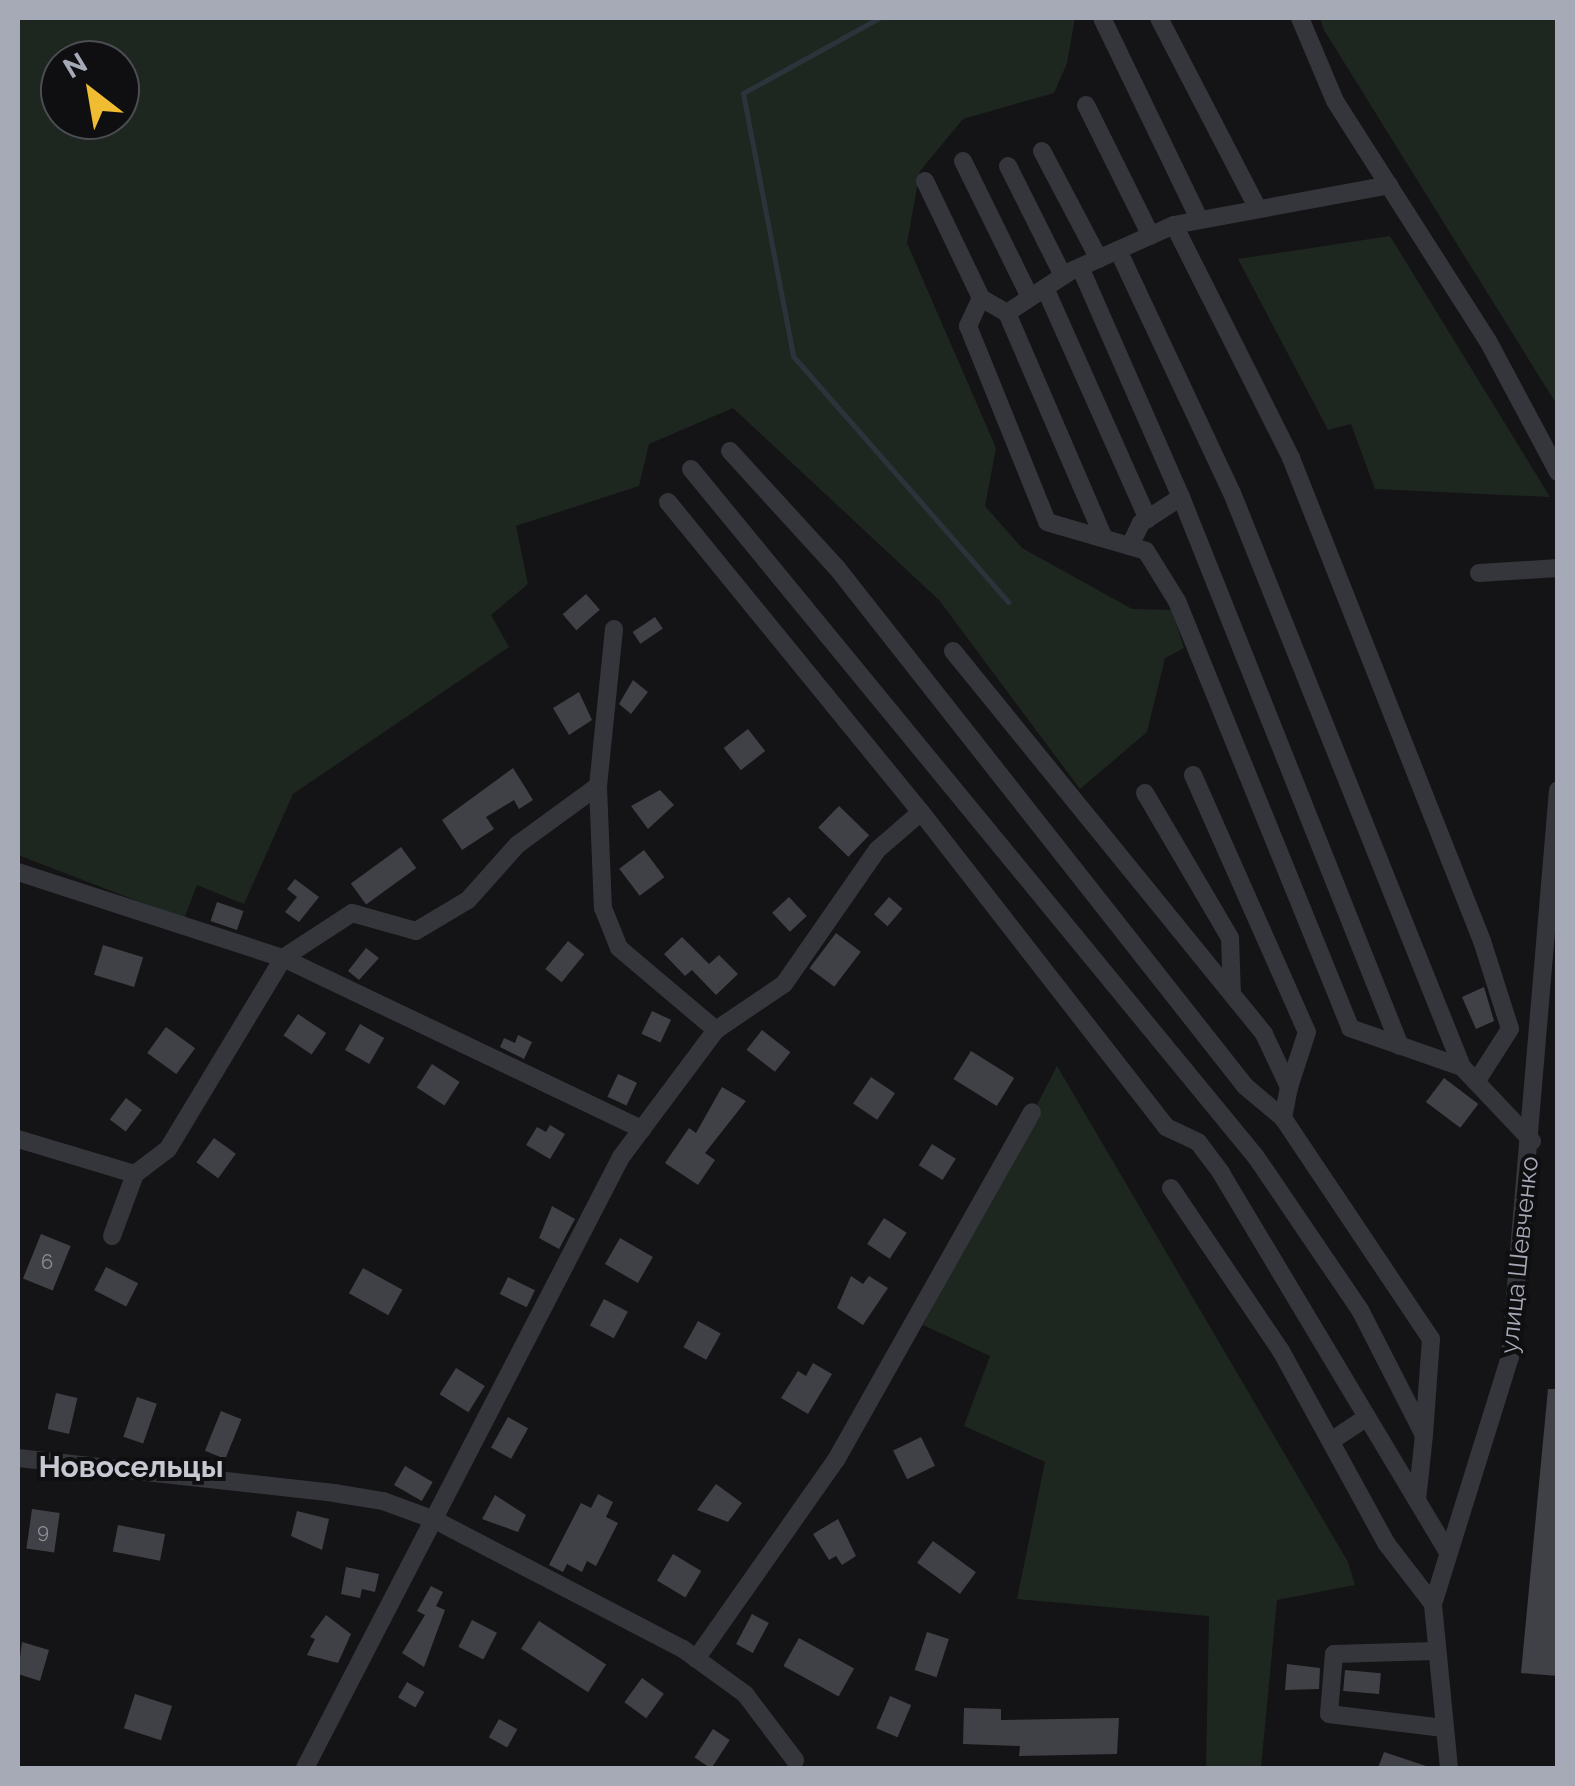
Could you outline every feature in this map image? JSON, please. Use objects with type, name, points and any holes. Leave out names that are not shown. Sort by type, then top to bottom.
[{"type":"street","points":[[1102,18],[1199,219]]},
{"type":"street","points":[[1159,18],[1258,209]]},
{"type":"street","points":[[1300,18],[1335,101],[1488,341],[1558,472]]},
{"type":"street","points":[[1086,105],[1151,236]]},
{"type":"street","points":[[1042,150],[1099,259]]},
{"type":"street","points":[[963,162],[1038,292],[1148,519]]},
{"type":"street","points":[[1008,166],[1072,272],[1180,497],[1400,1046]]},
{"type":"street","points":[[924,181],[982,298],[1007,312],[1104,538]]},
{"type":"street","points":[[1007,312],[1072,272],[1174,226],[1389,185]]},
{"type":"street","points":[[1174,226],[1291,458],[1482,940],[1510,1029],[1476,1082]]},
{"type":"street","points":[[1118,250],[1232,493],[1462,1068],[1532,1141]]},
{"type":"street","points":[[982,298],[968,326],[1047,522],[1146,551],[1177,601],[1350,1028],[1462,1068]]},
{"type":"street","points":[[730,451],[837,568],[1245,1086],[1283,1118],[1431,1339],[1418,1502]]},
{"type":"street","points":[[691,469],[861,669],[1072,942],[1256,1157],[1360,1310],[1424,1435]]},
{"type":"street","points":[[1130,546],[1148,519],[1180,497]]},
{"type":"street","points":[[668,502],[921,812],[1166,1127],[1198,1142],[1221,1173],[1446,1548]]},
{"type":"street","points":[[1479,573],[1558,568]]},
{"type":"street","points":[[614,629],[598,786],[603,908],[619,948],[716,1030]]},
{"type":"street","points":[[954,651],[1264,1034],[1289,1086]]},
{"type":"street","points":[[1193,775],[1308,1032],[1289,1086],[1283,1118]]},
{"type":"street","points":[[112,1236],[135,1174],[168,1148],[283,958],[352,913],[416,931],[468,900],[517,845],[598,786]]},
{"type":"street","name":"улица Шевченко","points":[[1449,1768],[1434,1651],[1433,1604],[1446,1548],[1510,1357],[1532,1141],[1558,790]]},
{"type":"street","points":[[1146,793],[1230,938],[1232,994]]},
{"type":"street","points":[[305,1768],[621,1158],[716,1030],[784,984],[877,850],[921,812]]},
{"type":"street","points":[[18,872],[283,958],[642,1129]]},
{"type":"street","points":[[696,1659],[836,1460],[1032,1112]]},
{"type":"street","points":[[18,1139],[135,1174]]},
{"type":"street","points":[[1171,1188],[1281,1351],[1386,1543],[1433,1604]]},
{"type":"street","points":[[1330,1441],[1367,1418]]},
{"type":"street","points":[[18,1458],[334,1493],[383,1501],[435,1520],[696,1659],[745,1694],[798,1766]]},
{"type":"street","points":[[1434,1651],[1334,1654],[1329,1714],[1443,1728]]},
{"type":"shaded area","points":[[18,18],[1075,18],[1067,63],[1054,93],[963,119],[920,171],[907,243],[996,448],[985,506],[1022,548],[1132,609],[1172,610],[1184,648],[1165,658],[1147,732],[1080,789],[939,600],[733,408],[649,444],[639,486],[516,526],[528,584],[491,615],[509,647],[293,794],[244,904],[197,885],[184,919],[18,855]]},
{"type":"shaded area","points":[[1320,18],[1557,18],[1557,405],[1324,30]]},
{"type":"shaded area","points":[[1390,236],[1550,497],[1375,489],[1351,424],[1328,430],[1238,259]]},
{"type":"shaded area","points":[[1057,1066],[1348,1562],[1355,1585],[1277,1600],[1261,1768],[1206,1768],[1209,1616],[1017,1599],[1045,1462],[964,1426],[990,1356],[923,1325]]},
{"type":"building","points":[[586,594],[600,610],[576,630],[563,614]]},
{"type":"building","points":[[655,617],[663,629],[640,644],[633,632]]},
{"type":"building","points":[[633,680],[648,692],[631,714],[619,704]]},
{"type":"building","points":[[579,692],[592,720],[569,735],[553,708]]},
{"type":"building","points":[[748,729],[765,751],[741,770],[724,748]]},
{"type":"building","points":[[513,768],[533,800],[519,809],[514,800],[486,817],[494,829],[462,850],[442,820]]},
{"type":"building","points":[[660,790],[674,805],[648,829],[631,806]]},
{"type":"building","points":[[839,806],[869,835],[848,857],[818,828]]},
{"type":"building","points":[[401,847],[416,868],[366,904],[351,883]]},
{"type":"building","points":[[644,850],[664,877],[640,896],[619,869]]},
{"type":"building","points":[[295,879],[319,897],[299,922],[285,912],[297,897],[287,889]]},
{"type":"building","points":[[789,897],[807,916],[790,932],[772,913]]},
{"type":"building","points":[[889,897],[903,909],[887,926],[874,914]]},
{"type":"building","points":[[217,902],[243,911],[237,930],[210,921]]},
{"type":"building","points":[[836,933],[861,952],[834,987],[810,968]]},
{"type":"building","points":[[682,937],[709,964],[719,955],[738,974],[716,995],[692,970],[685,976],[664,954]]},
{"type":"building","points":[[568,941],[584,954],[562,982],[545,969]]},
{"type":"building","points":[[103,945],[143,957],[134,987],[94,975]]},
{"type":"building","points":[[366,948],[379,958],[359,980],[348,971]]},
{"type":"building","points":[[1484,987],[1494,1021],[1476,1029],[1462,997]]},
{"type":"building","points":[[652,1011],[671,1020],[660,1043],[641,1034]]},
{"type":"building","points":[[298,1014],[326,1033],[312,1055],[283,1036]]},
{"type":"building","points":[[360,1024],[384,1038],[369,1064],[345,1050]]},
{"type":"building","points":[[166,1027],[195,1048],[176,1074],[147,1053]]},
{"type":"building","points":[[762,1030],[790,1052],[775,1072],[747,1050]]},
{"type":"building","points":[[518,1035],[532,1042],[524,1059],[500,1047],[504,1038],[515,1043]]},
{"type":"building","points":[[971,1051],[1014,1078],[997,1106],[954,1079]]},
{"type":"building","points":[[432,1064],[460,1082],[444,1105],[417,1087]]},
{"type":"building","points":[[618,1074],[637,1083],[626,1106],[607,1097]]},
{"type":"building","points":[[871,1077],[895,1093],[877,1120],[853,1104]]},
{"type":"building","points":[[1444,1078],[1478,1104],[1460,1128],[1426,1102]]},
{"type":"building","points":[[722,1087],[746,1101],[705,1153],[715,1160],[698,1185],[665,1163],[689,1128],[696,1133]]},
{"type":"building","points":[[126,1098],[142,1110],[126,1132],[110,1120]]},
{"type":"building","points":[[550,1125],[565,1134],[550,1159],[526,1145],[537,1127],[546,1132]]},
{"type":"building","points":[[214,1138],[236,1154],[218,1178],[196,1162]]},
{"type":"building","points":[[932,1144],[956,1159],[942,1180],[919,1165]]},
{"type":"building","points":[[552,1206],[575,1219],[559,1249],[539,1238]]},
{"type":"building","points":[[884,1218],[907,1233],[890,1259],[867,1244]]},
{"type":"building","points":[[41,1234],[71,1246],[53,1290],[23,1279]]},
{"type":"building","points":[[620,1238],[653,1257],[638,1283],[605,1264]]},
{"type":"building","points":[[106,1267],[138,1283],[126,1307],[94,1290]]},
{"type":"building","points":[[363,1268],[402,1290],[388,1315],[349,1293]]},
{"type":"building","points":[[851,1276],[863,1284],[869,1276],[888,1288],[863,1325],[837,1308]]},
{"type":"building","points":[[508,1277],[535,1290],[527,1307],[500,1294]]},
{"type":"building","points":[[604,1299],[628,1312],[614,1338],[590,1325]]},
{"type":"building","points":[[698,1321],[721,1334],[706,1360],[683,1347]]},
{"type":"building","points":[[813,1363],[832,1374],[808,1414],[781,1398],[798,1371],[806,1376]]},
{"type":"building","points":[[456,1368],[485,1386],[468,1412],[440,1394]]},
{"type":"building","points":[[1548,1389],[1558,1389],[1558,1676],[1521,1673]]},
{"type":"building","points":[[56,1393],[77,1398],[69,1434],[48,1429]]},
{"type":"building","points":[[137,1397],[157,1404],[143,1444],[123,1437]]},
{"type":"building","points":[[221,1411],[241,1419],[225,1459],[205,1451]]},
{"type":"building","points":[[508,1417],[528,1428],[511,1459],[491,1448]]},
{"type":"building","points":[[921,1437],[935,1466],[907,1479],[893,1451]]},
{"type":"building","points":[[405,1466],[433,1482],[422,1501],[394,1485]]},
{"type":"building","points":[[716,1484],[742,1503],[728,1522],[697,1510]]},
{"type":"building","points":[[598,1494],[613,1502],[606,1517],[618,1523],[596,1566],[587,1561],[582,1572],[567,1564],[563,1572],[549,1565],[581,1503],[591,1508]]},
{"type":"building","points":[[495,1495],[526,1515],[518,1532],[482,1519]]},
{"type":"building","points":[[32,1509],[60,1513],[54,1553],[26,1549]]},
{"type":"building","points":[[297,1511],[329,1519],[322,1550],[291,1536]]},
{"type":"building","points":[[838,1519],[856,1556],[842,1565],[836,1556],[829,1560],[813,1534]]},
{"type":"building","points":[[118,1525],[165,1534],[160,1561],[113,1552]]},
{"type":"building","points":[[933,1541],[976,1572],[960,1594],[917,1563]]},
{"type":"building","points":[[673,1554],[701,1571],[685,1598],[657,1581]]},
{"type":"building","points":[[346,1567],[379,1574],[375,1592],[362,1589],[360,1598],[341,1594]]},
{"type":"building","points":[[431,1586],[443,1592],[436,1606],[445,1610],[424,1667],[402,1653],[425,1615],[417,1611]]},
{"type":"building","points":[[752,1614],[769,1623],[753,1653],[736,1644]]},
{"type":"building","points":[[326,1615],[351,1634],[338,1663],[307,1655],[315,1639],[310,1637]]},
{"type":"building","points":[[472,1620],[497,1633],[483,1659],[458,1647]]},
{"type":"building","points":[[539,1621],[606,1665],[588,1692],[521,1649]]},
{"type":"building","points":[[927,1632],[949,1639],[937,1677],[915,1670]]},
{"type":"building","points":[[799,1638],[854,1669],[839,1697],[783,1666]]},
{"type":"building","points":[[22,1642],[49,1650],[40,1681],[18,1674]]},
{"type":"building","points":[[1287,1664],[1320,1668],[1319,1689],[1285,1690]]},
{"type":"building","points":[[1345,1670],[1381,1673],[1379,1694],[1343,1691]]},
{"type":"building","points":[[642,1678],[664,1694],[646,1718],[624,1702]]},
{"type":"building","points":[[407,1682],[424,1692],[415,1708],[398,1698]]},
{"type":"building","points":[[135,1694],[172,1706],[161,1740],[124,1728]]},
{"type":"building","points":[[890,1696],[911,1705],[897,1737],[876,1728]]},
{"type":"building","points":[[964,1708],[1001,1709],[1001,1720],[1119,1718],[1117,1754],[1019,1756],[1020,1746],[963,1744]]},
{"type":"building","points":[[499,1719],[517,1729],[507,1748],[489,1737]]},
{"type":"building","points":[[713,1729],[730,1740],[712,1768],[694,1758]]},
{"type":"building","points":[[1384,1752],[1426,1766],[1426,1768],[1378,1768]]},
{"type":"waterway","points":[[879,18],[743,93],[793,356],[1008,602]]},
{"type":"district","name":"Новосельцы","points":[[131,1467]]}]
